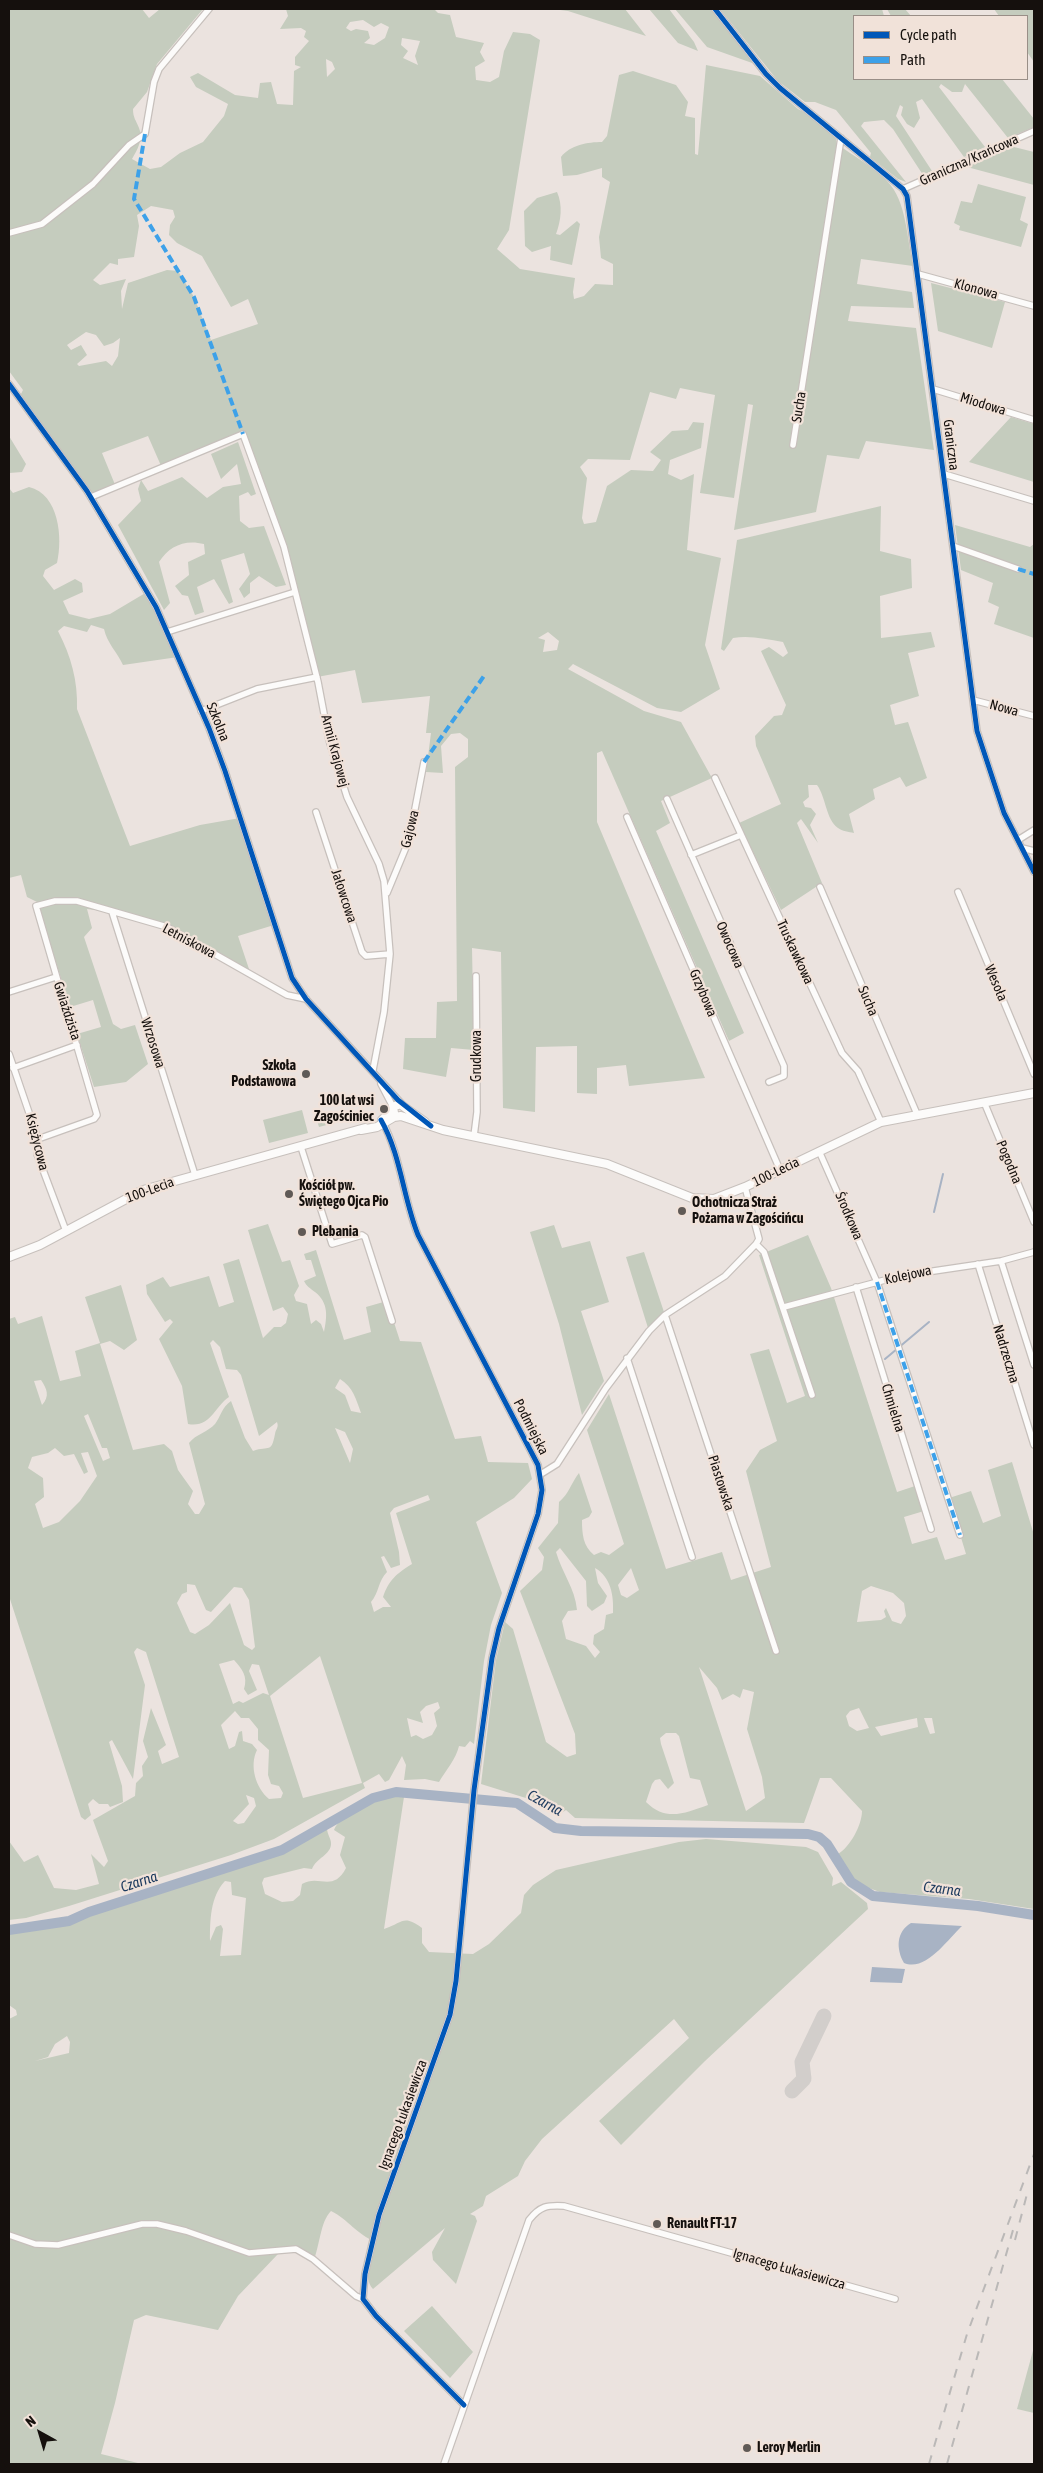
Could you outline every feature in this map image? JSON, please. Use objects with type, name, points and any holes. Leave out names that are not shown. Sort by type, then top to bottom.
[{"type":"street","points":[[9,233],[42,224],[93,184],[129,145],[145,134],[154,82],[159,69],[209,9]]},
{"type":"street","points":[[715,9],[766,74],[780,88],[904,189]]},
{"type":"street","name":"Graniczna/Krańcowa","points":[[904,189],[1034,132]]},
{"type":"street","name":"Sucha","points":[[793,445],[840,138]]},
{"type":"street","name":"Graniczna","points":[[904,189],[907,196],[918,274],[980,744],[995,791],[1034,872]]},
{"type":"street","name":"Klonowa","points":[[918,274],[1034,306]]},
{"type":"street","name":"Szkolna","points":[[9,384],[91,497],[156,606],[226,771],[292,978],[306,998],[373,1070],[396,1112]]},
{"type":"street","name":"Miodowa","points":[[932,389],[1034,420]]},
{"type":"street","name":"Armii Krajowej","points":[[91,497],[243,434],[284,547],[317,676],[329,740],[347,797],[380,864],[387,893],[390,954],[384,1012],[373,1070]]},
{"type":"street","points":[[944,474],[1034,501]]},
{"type":"street","points":[[953,546],[1018,569]]},
{"type":"street","points":[[167,632],[295,592]]},
{"type":"street","points":[[201,711],[257,689],[317,676]]},
{"type":"street","name":"Nowa","points":[[973,700],[1034,716]]},
{"type":"street","name":"Gajowa","points":[[387,893],[409,840],[424,762]]},
{"type":"street","name":"Truskawkowa","points":[[715,778],[842,1053],[858,1071],[881,1122]]},
{"type":"street","name":"Owocowa","points":[[667,799],[784,1066],[784,1076],[769,1082]]},
{"type":"street","name":"Jałowcowa","points":[[316,812],[362,952],[366,956],[390,954]]},
{"type":"street","name":"Grzybowa","points":[[627,817],[780,1170]]},
{"type":"street","points":[[1018,840],[1034,830]]},
{"type":"street","points":[[691,856],[741,835]]},
{"type":"street","points":[[1022,848],[1034,851]]},
{"type":"street","name":"Sucha","points":[[820,887],[917,1114]]},
{"type":"street","name":"Wesoła","points":[[958,892],[1034,1074]]},
{"type":"street","name":"Letniskowa","points":[[36,906],[55,901],[77,902],[167,927],[287,995],[306,998]]},
{"type":"street","name":"Gwiaździsta","points":[[36,906],[97,1115],[94,1119],[38,1139]]},
{"type":"street","name":"Wrzosowa","points":[[112,912],[195,1175]]},
{"type":"street","name":"Grudkowa","points":[[474,1136],[477,1112],[476,976]]},
{"type":"street","points":[[9,992],[56,977]]},
{"type":"street","points":[[14,1068],[77,1044]]},
{"type":"street","name":"Księżycowa","points":[[9,1054],[38,1139],[36,1154],[66,1231]]},
{"type":"street","name":"Szkolna","points":[[378,1078],[404,1106]]},
{"type":"street","name":"100-Lecia","points":[[9,1257],[40,1245],[130,1196],[195,1175],[361,1130],[382,1122],[396,1112],[431,1126],[607,1164],[692,1198],[714,1199],[746,1187],[881,1122],[1034,1092]]},
{"type":"street","name":"Pogodna","points":[[984,1102],[1034,1222]]},
{"type":"street","points":[[396,1104],[404,1106],[405,1112],[396,1112],[396,1104]]},
{"type":"street","name":"100-Lecia","points":[[404,1106],[431,1126]]},
{"type":"street","name":"Podmiejska","points":[[382,1122],[392,1142],[406,1199],[420,1240],[519,1426],[541,1474],[542,1490],[538,1514],[499,1628],[492,1658],[474,1792]]},
{"type":"street","points":[[301,1147],[332,1244],[362,1234],[365,1236],[392,1321]]},
{"type":"street","name":"Środkowa","points":[[819,1151],[877,1282],[960,1535]]},
{"type":"street","points":[[541,1474],[557,1464],[627,1358],[665,1315],[725,1276],[760,1239],[746,1187]]},
{"type":"street","points":[[756,1244],[764,1252],[812,1395]]},
{"type":"street","name":"Kolejowa","points":[[784,1307],[877,1282],[933,1270],[1001,1260],[1034,1252]]},
{"type":"street","points":[[1001,1260],[1034,1365]]},
{"type":"street","name":"Nadrzeczna","points":[[978,1264],[1034,1445]]},
{"type":"street","name":"Chmielna","points":[[856,1287],[931,1529]]},
{"type":"street","name":"Piastowska","points":[[665,1315],[776,1651]]},
{"type":"street","points":[[627,1358],[692,1557]]},
{"type":"street","name":"Ignacego Łukasiewicza","points":[[363,2299],[365,2274],[379,2215],[450,2015],[456,1981],[474,1792]]},
{"type":"street","name":"Ignacego Łukasiewicza","points":[[444,2464],[529,2220],[536,2211],[546,2205],[564,2206],[895,2300]]},
{"type":"street","points":[[9,2235],[35,2244],[58,2245],[142,2224],[157,2224],[186,2230],[249,2253],[296,2249],[313,2258],[356,2296],[363,2299],[376,2316],[464,2405]]},
{"type":"shaded area","points":[[9,9],[142,9],[149,18],[160,9],[203,9],[157,64],[147,92],[133,109],[141,136],[132,159],[150,169],[161,167],[180,153],[203,142],[224,116],[228,104],[196,87],[190,77],[198,73],[235,95],[258,98],[260,83],[271,82],[277,104],[293,105],[294,71],[301,67],[295,65],[295,57],[309,41],[304,37],[306,31],[301,28],[280,29],[288,16],[286,9],[434,9],[438,13],[450,15],[456,37],[484,43],[480,52],[485,61],[475,67],[476,80],[490,82],[499,77],[504,51],[513,32],[530,34],[540,40],[509,230],[497,249],[520,269],[575,278],[574,299],[584,296],[595,284],[613,285],[613,264],[601,258],[599,237],[610,182],[602,177],[602,168],[577,175],[563,176],[561,157],[574,147],[602,142],[607,136],[619,75],[633,71],[676,85],[688,102],[685,116],[695,118],[695,154],[698,155],[706,65],[760,76],[798,109],[813,117],[836,139],[837,144],[870,166],[887,181],[899,199],[913,266],[861,259],[857,284],[912,292],[914,308],[851,306],[848,321],[916,328],[934,450],[866,441],[859,459],[827,455],[816,512],[734,530],[753,405],[748,404],[734,498],[700,493],[715,395],[680,388],[676,399],[650,392],[630,460],[588,459],[580,467],[587,478],[582,518],[584,524],[596,522],[607,486],[631,470],[653,471],[661,460],[650,452],[672,431],[688,430],[693,422],[704,423],[701,448],[670,460],[668,474],[681,480],[694,474],[687,550],[721,558],[705,645],[720,689],[681,712],[657,708],[573,664],[568,669],[644,711],[681,722],[712,778],[661,801],[670,823],[656,831],[744,1033],[729,1041],[602,751],[597,753],[597,822],[705,1078],[629,1086],[626,1065],[597,1068],[597,1094],[577,1093],[577,1046],[536,1047],[535,1112],[503,1108],[501,952],[472,948],[474,1050],[451,1048],[446,1077],[403,1069],[405,1038],[436,1038],[437,1002],[457,1001],[455,767],[468,757],[468,739],[460,733],[451,734],[441,746],[443,773],[426,772],[431,733],[426,733],[430,696],[362,703],[355,670],[317,677],[284,547],[243,434],[162,468],[148,436],[102,453],[116,487],[91,497],[19,398],[23,390],[9,371]],"holes":[[[363,20],[374,27],[381,23],[389,27],[385,38],[374,45],[364,43],[370,38],[368,31],[356,29],[351,31],[346,28],[350,22]],[[402,38],[420,41],[415,56],[418,65],[403,58],[408,51],[401,45]],[[326,59],[332,62],[335,69],[327,77]],[[151,206],[173,210],[175,217],[170,225],[169,235],[177,243],[202,256],[231,307],[248,299],[258,324],[211,340],[194,297],[178,271],[167,270],[128,283],[122,309],[121,291],[126,279],[100,285],[93,280],[110,263],[118,265],[118,259],[134,257],[139,226],[137,215]],[[86,332],[96,335],[104,346],[120,338],[118,356],[112,366],[106,361],[79,366],[77,364],[87,355],[81,345],[71,350],[67,345]],[[548,632],[559,641],[557,650],[543,652],[545,640],[538,638]]]},
{"type":"shaded area","points":[[553,9],[625,9],[646,36],[568,11]]},
{"type":"shaded area","points":[[649,9],[669,9],[694,42],[698,51],[678,43]]},
{"type":"shaded area","points":[[675,9],[711,9],[755,64],[707,47]]},
{"type":"shaded area","points":[[720,9],[882,9],[884,15],[853,15],[853,80],[1003,80],[1034,119],[1034,127],[1008,138],[965,84],[962,92],[952,92],[941,84],[939,87],[985,147],[964,157],[922,99],[916,102],[920,118],[914,128],[907,124],[901,115],[903,107],[900,105],[896,116],[932,171],[923,175],[893,129],[884,120],[864,122],[861,126],[906,182],[898,179],[870,157],[871,153],[836,110],[815,102],[805,102],[778,81]]},
{"type":"shaded area","points":[[887,9],[905,9],[910,15],[890,15]]},
{"type":"shaded area","points":[[994,9],[1034,9],[1034,62],[1028,53],[1028,15],[998,15]]},
{"type":"shaded area","points":[[1010,146],[1034,152],[1034,185],[967,167]]},
{"type":"shaded area","points":[[978,184],[1026,197],[1020,220],[1028,224],[1021,247],[959,230],[960,226],[954,223],[961,201],[972,203]]},
{"type":"shaded area","points":[[557,192],[561,213],[556,234],[560,235],[577,221],[580,224],[572,265],[550,260],[551,246],[532,252],[525,246],[524,211],[537,198]]},
{"type":"shaded area","points":[[931,283],[1005,302],[992,348],[938,331]]},
{"type":"shaded area","points":[[1011,417],[1034,424],[1034,482],[969,462]]},
{"type":"shaded area","points":[[9,436],[26,464],[22,472],[9,473]]},
{"type":"shaded area","points":[[238,442],[256,494],[251,496],[248,492],[239,496],[240,521],[249,528],[264,526],[286,585],[276,587],[259,576],[250,583],[250,593],[244,598],[239,589],[250,574],[244,553],[221,560],[233,602],[229,604],[214,579],[197,587],[204,612],[195,615],[188,596],[182,595],[175,586],[189,575],[188,562],[205,554],[204,544],[184,543],[173,548],[159,562],[170,603],[164,610],[118,525],[141,501],[138,489],[141,480],[148,491],[182,477],[207,498],[223,487],[241,484],[237,464],[221,479],[211,454]]},
{"type":"shaded area","points":[[29,487],[39,491],[47,498],[53,508],[59,530],[57,563],[45,570],[43,576],[54,590],[75,579],[82,583],[83,592],[63,601],[69,614],[89,619],[110,614],[147,592],[178,657],[123,665],[107,639],[104,629],[91,625],[87,632],[64,626],[58,631],[73,669],[77,709],[130,846],[200,825],[240,818],[274,925],[238,936],[251,975],[167,927],[112,912],[87,909],[92,928],[84,937],[113,1024],[121,1029],[135,1025],[148,1064],[126,1082],[94,1087],[77,1034],[101,1027],[93,1000],[70,1007],[37,902],[27,897],[21,875],[9,878],[9,488],[13,493]]},
{"type":"shaded area","points":[[881,506],[880,551],[911,559],[912,588],[880,596],[881,638],[931,632],[935,647],[908,653],[919,696],[890,705],[895,725],[908,722],[927,778],[906,787],[900,777],[873,789],[875,799],[849,814],[854,833],[841,830],[834,824],[828,814],[817,785],[808,785],[809,797],[803,802],[805,807],[811,808],[816,814],[810,825],[818,843],[801,819],[797,823],[822,883],[781,910],[739,823],[781,804],[756,746],[755,736],[774,716],[782,715],[786,705],[761,651],[769,647],[783,657],[788,653],[783,642],[751,637],[733,638],[724,651],[721,649],[737,540]]},
{"type":"shaded area","points":[[955,525],[1030,547],[1034,544],[1034,638],[994,624],[999,607],[988,602],[993,583],[961,570]]},
{"type":"shaded area","points":[[302,1110],[308,1133],[269,1143],[263,1120]]},
{"type":"shaded area","points":[[335,1112],[338,1122],[319,1127],[316,1117]]},
{"type":"shaded area","points":[[268,1224],[282,1262],[290,1260],[299,1286],[294,1295],[296,1301],[307,1304],[311,1324],[316,1320],[321,1324],[324,1332],[325,1306],[320,1296],[307,1286],[304,1281],[316,1276],[311,1260],[306,1260],[304,1254],[316,1250],[344,1340],[371,1332],[366,1307],[387,1301],[400,1341],[421,1342],[455,1439],[481,1436],[488,1462],[528,1463],[532,1479],[514,1498],[476,1522],[502,1593],[491,1625],[484,1661],[474,1744],[470,1741],[465,1747],[459,1746],[453,1760],[439,1782],[425,1779],[404,1780],[406,1765],[402,1756],[389,1780],[385,1782],[379,1774],[363,1783],[365,1788],[274,1839],[231,1855],[69,1906],[26,1918],[9,1920],[9,1841],[24,1862],[38,1855],[54,1888],[76,1890],[99,1884],[91,1854],[104,1867],[108,1861],[93,1820],[135,1796],[136,1783],[143,1776],[142,1766],[148,1757],[143,1741],[151,1708],[166,1745],[158,1751],[162,1764],[179,1757],[146,1652],[137,1648],[134,1652],[145,1685],[133,1779],[112,1740],[109,1742],[122,1786],[123,1802],[110,1807],[108,1804],[99,1804],[93,1799],[88,1804],[91,1815],[85,1820],[81,1817],[9,1596],[9,1319],[15,1317],[18,1324],[42,1316],[60,1381],[81,1376],[75,1351],[100,1343],[85,1297],[121,1285],[137,1340],[124,1350],[110,1341],[100,1344],[133,1450],[164,1444],[172,1451],[178,1470],[193,1491],[188,1504],[195,1514],[199,1514],[205,1504],[189,1443],[215,1424],[231,1401],[245,1438],[253,1451],[271,1447],[278,1424],[277,1422],[259,1436],[241,1375],[237,1370],[226,1369],[220,1347],[213,1340],[210,1343],[229,1397],[207,1420],[202,1423],[188,1424],[182,1386],[159,1339],[173,1322],[170,1319],[165,1322],[147,1294],[146,1285],[163,1277],[170,1287],[209,1276],[219,1307],[234,1302],[223,1264],[239,1259],[263,1338],[274,1327],[281,1327],[286,1323],[288,1314],[283,1307],[273,1311],[248,1230]],"holes":[[[340,1379],[356,1398],[361,1413],[351,1411],[345,1395],[335,1388]],[[41,1380],[46,1389],[47,1396],[42,1405],[34,1381]],[[88,1414],[102,1448],[107,1448],[110,1458],[103,1461],[84,1416]],[[335,1428],[345,1432],[353,1449],[350,1463]],[[55,1448],[64,1456],[74,1454],[84,1474],[88,1472],[81,1453],[88,1452],[97,1476],[80,1501],[59,1522],[43,1528],[35,1504],[44,1497],[43,1478],[28,1468],[32,1457],[48,1453]],[[428,1495],[430,1500],[396,1513],[412,1564],[394,1578],[385,1591],[383,1597],[391,1607],[383,1607],[374,1612],[371,1602],[387,1572],[381,1557],[384,1556],[391,1568],[400,1565],[390,1513],[394,1508]],[[187,1584],[195,1585],[206,1610],[211,1612],[234,1587],[242,1588],[249,1600],[255,1647],[252,1650],[244,1645],[230,1603],[209,1625],[195,1634],[190,1632],[177,1603],[182,1594],[187,1592]],[[320,1656],[362,1783],[303,1798],[270,1696]],[[234,1660],[240,1666],[244,1673],[244,1689],[248,1695],[257,1690],[249,1671],[252,1664],[259,1665],[269,1695],[263,1693],[243,1703],[239,1701],[233,1704],[219,1664]],[[438,1702],[440,1708],[434,1713],[437,1726],[432,1735],[423,1739],[416,1735],[411,1737],[407,1718],[423,1723],[420,1712],[426,1706]],[[235,1711],[241,1718],[249,1718],[258,1729],[258,1740],[269,1750],[268,1775],[271,1784],[279,1786],[283,1793],[281,1798],[269,1799],[257,1783],[254,1770],[257,1750],[252,1744],[243,1741],[242,1731],[239,1732],[235,1746],[229,1749],[221,1725]],[[246,1795],[254,1798],[256,1806],[244,1823],[238,1824],[233,1821],[249,1804]]]},
{"type":"shaded area","points":[[554,1225],[562,1248],[590,1241],[609,1302],[581,1311],[604,1381],[582,1415],[559,1324],[530,1232]]},
{"type":"shaded area","points":[[808,1235],[831,1288],[897,1492],[915,1486],[924,1511],[904,1517],[912,1544],[937,1537],[945,1560],[966,1554],[949,1498],[971,1491],[983,1523],[1001,1516],[988,1470],[1012,1462],[1034,1535],[1034,1909],[969,1899],[880,1892],[852,1882],[838,1854],[855,1835],[862,1811],[831,1778],[820,1778],[804,1823],[575,1818],[566,1810],[557,1816],[529,1799],[481,1784],[496,1660],[505,1622],[513,1629],[546,1742],[567,1757],[576,1754],[575,1734],[520,1591],[542,1570],[544,1557],[538,1548],[558,1523],[559,1502],[579,1473],[592,1512],[589,1517],[582,1520],[583,1535],[587,1548],[594,1555],[601,1552],[609,1555],[624,1544],[587,1430],[609,1394],[666,1569],[722,1552],[731,1580],[771,1567],[746,1471],[760,1450],[777,1441],[750,1354],[769,1349],[787,1403],[805,1396],[759,1255]],"holes":[[[560,1548],[586,1581],[587,1606],[592,1611],[604,1603],[607,1596],[598,1583],[595,1568],[605,1576],[610,1587],[613,1613],[606,1615],[604,1629],[594,1635],[593,1644],[600,1652],[595,1658],[586,1646],[566,1639],[562,1621],[568,1611],[577,1610],[574,1595],[556,1552]],[[631,1568],[639,1590],[627,1598],[621,1595],[618,1585]],[[871,1586],[893,1593],[904,1603],[906,1616],[901,1624],[892,1621],[886,1608],[884,1611],[886,1617],[881,1620],[857,1622],[862,1591]],[[699,1667],[717,1688],[722,1700],[733,1694],[740,1698],[743,1689],[754,1692],[747,1729],[762,1777],[765,1798],[746,1811]],[[859,1708],[869,1728],[857,1731],[849,1726],[846,1716],[850,1711]],[[917,1718],[918,1727],[881,1736],[875,1727]],[[924,1718],[932,1718],[935,1733],[930,1734]],[[666,1733],[676,1733],[679,1736],[690,1778],[700,1780],[708,1805],[684,1813],[668,1814],[653,1808],[646,1802],[655,1780],[660,1779],[668,1789],[674,1783],[660,1738]]]},
{"type":"shaded area","points":[[644,1252],[664,1312],[648,1328],[626,1257]]},
{"type":"shaded area","points":[[386,1797],[404,1797],[384,1929],[403,1921],[411,1921],[422,1928],[422,1943],[429,1952],[473,1954],[489,1944],[521,1913],[524,1895],[533,1885],[556,1870],[679,1842],[706,1839],[806,1847],[818,1852],[833,1878],[832,1886],[841,1882],[867,1903],[868,1909],[705,2061],[621,2145],[599,2121],[689,2038],[674,2019],[542,2139],[525,2161],[518,2176],[486,2196],[483,2206],[470,2214],[475,2216],[477,2221],[456,2284],[433,2260],[432,2252],[445,2228],[373,2289],[368,2279],[368,2273],[376,2242],[363,2235],[331,2211],[322,2228],[313,2262],[292,2251],[278,2254],[238,2296],[218,2330],[146,2315],[134,2320],[101,2454],[142,2464],[9,2464],[9,2019],[17,2015],[16,2010],[9,2005],[9,1933],[70,1923],[90,1914],[279,1854],[327,1828],[331,1847],[316,1862],[312,1869],[304,1868],[264,1878],[262,1883],[265,1894],[282,1902],[293,1901],[300,1895],[302,1884],[308,1881],[326,1882],[336,1880],[346,1868],[340,1855],[345,1837],[334,1830],[337,1824],[349,1814]],"holes":[[[225,1881],[231,1882],[232,1895],[246,1898],[241,1955],[220,1956],[223,1929],[221,1925],[216,1927],[210,1941],[214,1902],[216,1894]],[[67,2036],[70,2042],[69,2053],[35,2061],[48,2057],[55,2044]]]},
{"type":"shaded area","points":[[432,2306],[473,2352],[450,2378],[404,2331]]},
{"type":"shaded area","points":[[1034,2347],[1034,2413],[1017,2409]]},
{"type":"water","points":[[911,1923],[962,1926],[936,1953],[920,1963],[912,1965],[904,1963],[899,1947],[902,1931]]},
{"type":"water","points":[[872,1967],[905,1969],[902,1983],[870,1982]]},
{"type":"waterway","points":[[934,1212],[943,1174]]},
{"type":"waterway","points":[[885,1359],[929,1322]]},
{"type":"waterway","name":"Czarna","points":[[9,1930],[69,1921],[89,1912],[282,1850],[373,1798],[396,1792],[517,1803],[555,1828],[581,1831],[808,1834],[819,1837],[827,1844],[851,1882],[873,1896],[978,1906],[1034,1915]]},
{"type":"taxiway","points":[[792,2091],[804,2079],[802,2062],[824,2016]]},
{"type":"railway","points":[[929,2464],[967,2334],[1034,2154]]},
{"type":"railway","points":[[1015,2240],[1027,2194]]},
{"type":"railway","points":[[947,2464],[1013,2230]]},
{"type":"marked path","points":[[145,134],[134,199],[194,297],[243,434]]},
{"type":"marked path","points":[[1018,569],[1034,574]]},
{"type":"marked path","points":[[424,762],[484,676]]},
{"type":"marked path","points":[[877,1282],[960,1535]]},
{"type":"cycle path","points":[[715,9],[766,74],[780,88],[903,189],[907,196],[977,731],[1004,813],[1034,872]]},
{"type":"cycle path","points":[[9,384],[87,491],[156,607],[209,728],[225,771],[292,978],[306,999],[398,1100],[431,1126]]},
{"type":"cycle path","points":[[381,1120],[388,1133],[398,1162],[418,1235],[538,1465],[542,1490],[538,1514],[499,1628],[492,1658],[474,1790],[456,1981],[450,2015],[379,2215],[365,2274],[363,2299],[376,2316],[464,2405]]},
{"type":"place","name":"Szkoła Podstawowa","points":[[306,1074]]},
{"type":"place","name":"100 lat wsi Zagościniec","points":[[384,1109]]},
{"type":"place","name":"Kościół pw. Świętego Ojca Pio","points":[[289,1194]]},
{"type":"place","name":"Ochotnicza Straż Pożarna w Zagościńcu","points":[[682,1211]]},
{"type":"place","name":"Plebania","points":[[302,1232]]},
{"type":"place","name":"Renault FT-17","points":[[657,2224]]},
{"type":"place","name":"Leroy Merlin","points":[[747,2448]]}]
